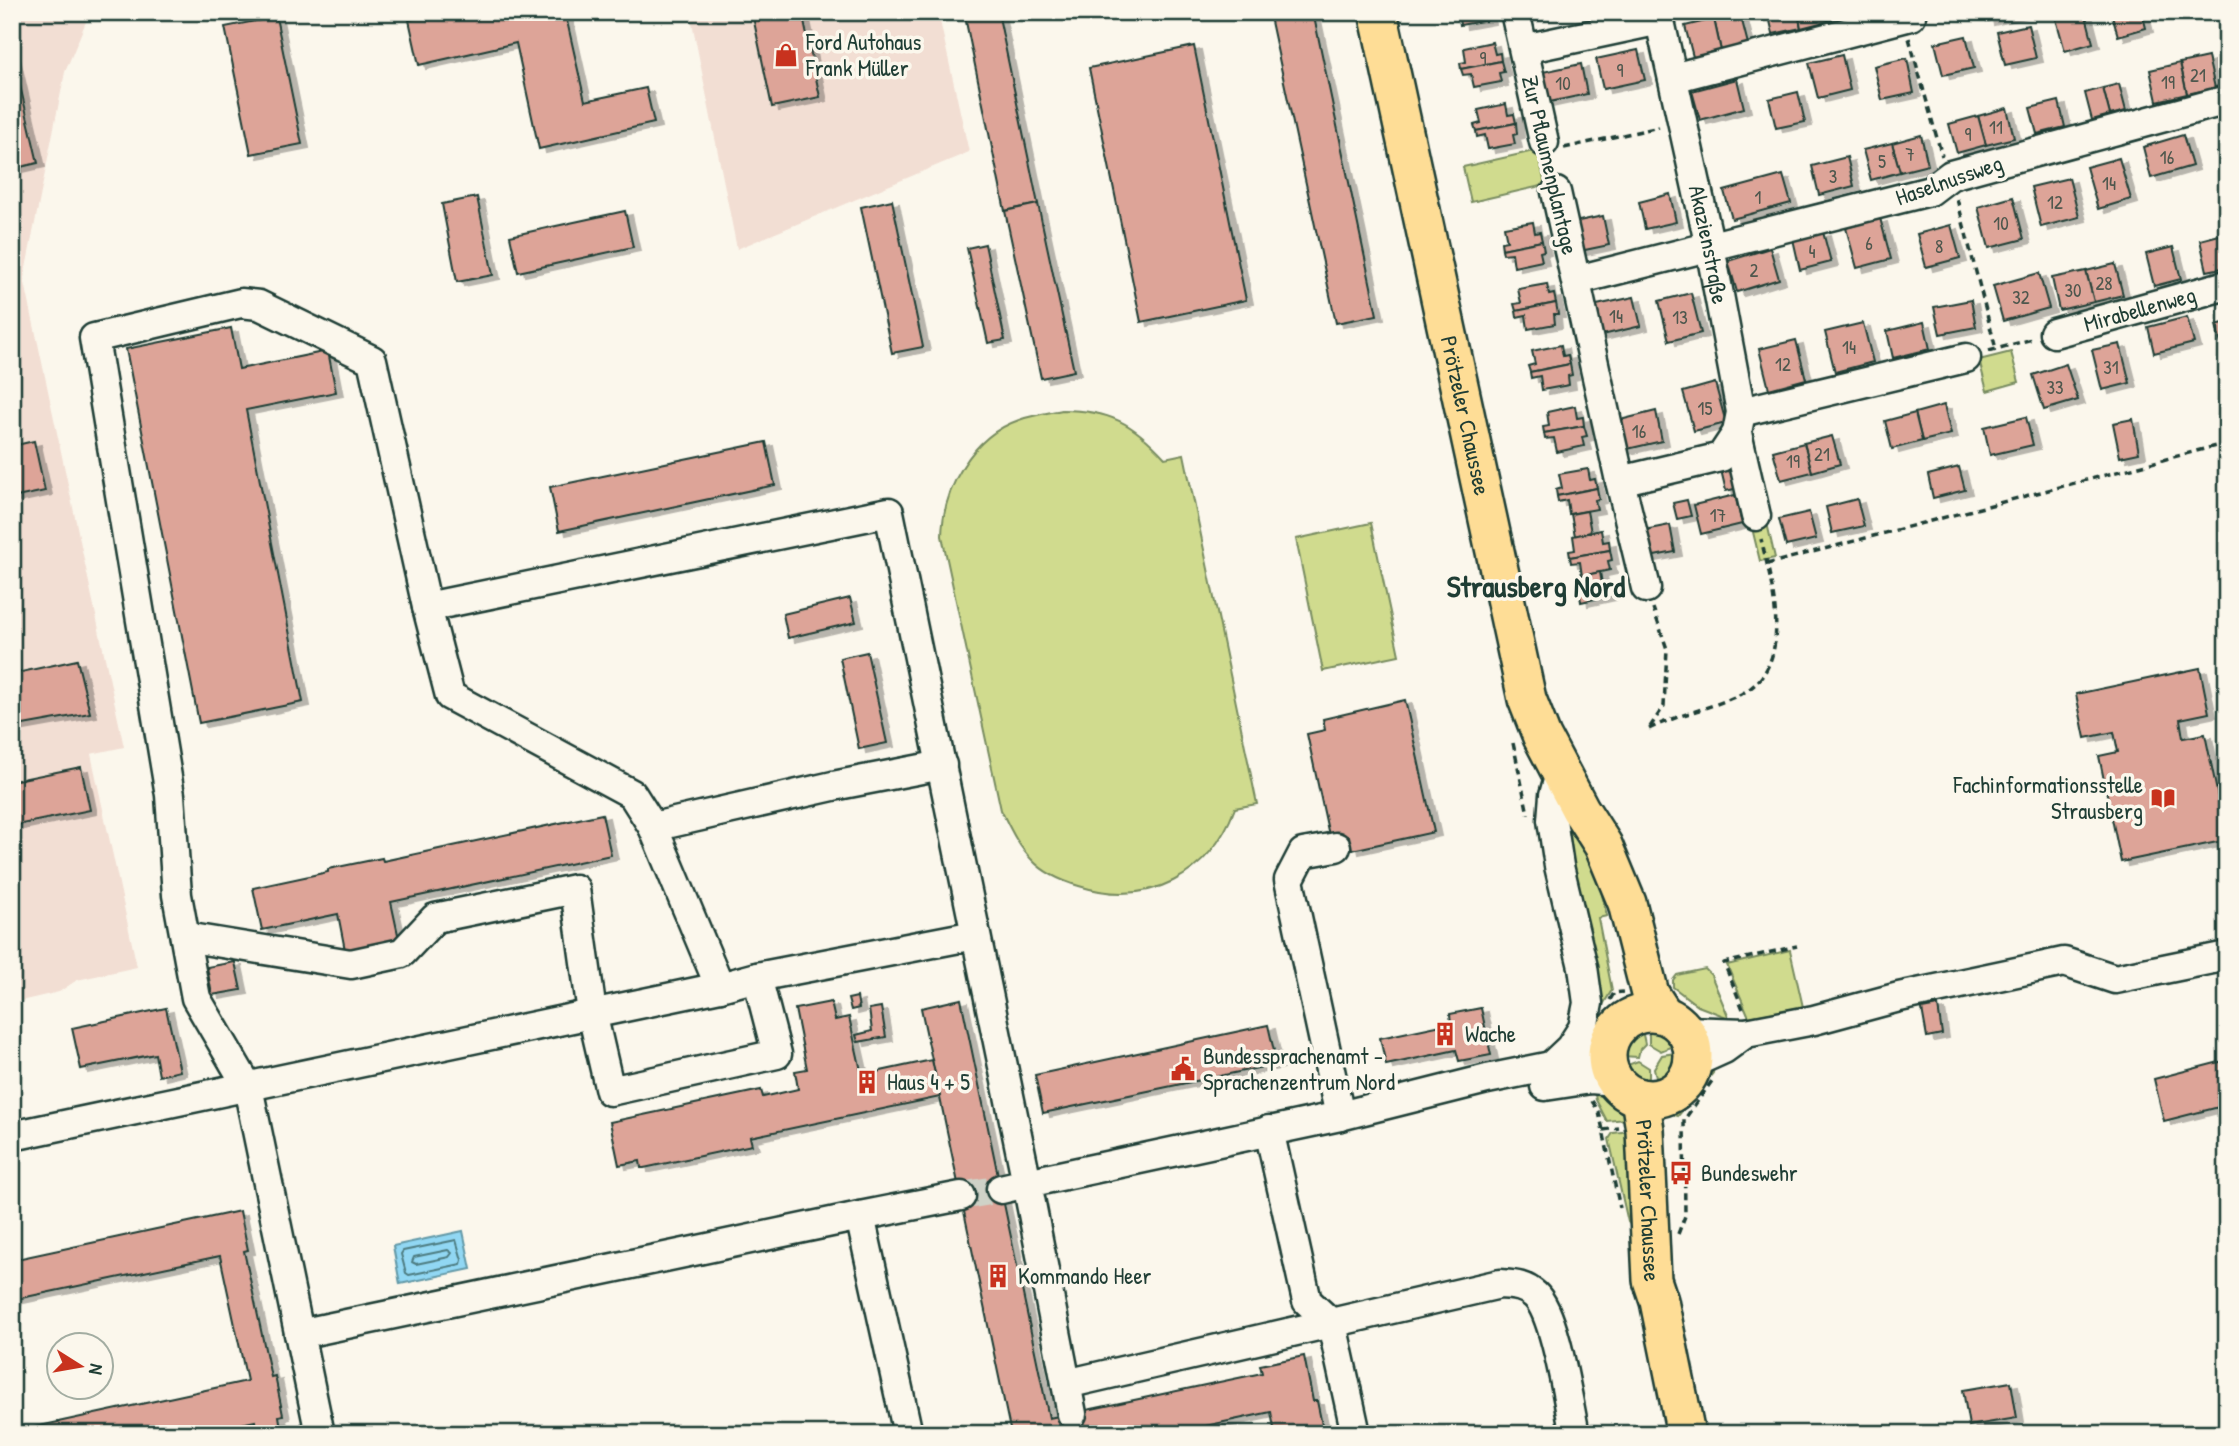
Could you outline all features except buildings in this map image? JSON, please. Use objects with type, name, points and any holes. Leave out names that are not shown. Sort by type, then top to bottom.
[{"type":"main road","name":"Prötzeler Chaussee","points":[[1378,12],[1527,699],[1580,809],[1604,845],[1627,903],[1648,988],[1680,1036],[1686,1081],[1652,1098]]},
{"type":"main road","name":"Prötzeler Chaussee","points":[[1580,809],[1610,903],[1628,998],[1607,1062],[1652,1098],[1667,1115],[1664,1246],[1659,1301]]},
{"type":"main road","points":[[1617,1031],[1642,1013],[1680,1036]]},
{"type":"main road","name":"Prötzeler Chaussee","points":[[1652,1098],[1645,1130],[1652,1280],[1659,1301],[1686,1434]]},
{"type":"street","name":"Zur Pflaumenplantage","points":[[1515,12],[1544,147]]},
{"type":"street","name":"Zur Pflaumenplantage","points":[[1524,50],[1659,16]]},
{"type":"street","name":"Akazienstraße","points":[[1659,16],[1710,247],[1756,516]]},
{"type":"street","points":[[1673,78],[1907,17]]},
{"type":"street","name":"Haselnussweg","points":[[1710,247],[1930,191],[1951,175],[2227,100]]},
{"type":"street","name":"Zur Pflaumenplantage","points":[[1556,192],[1646,589]]},
{"type":"street","name":"Zur Pflaumenplantage","points":[[1577,280],[1710,247]]},
{"type":"street","name":"Mirabellenweg","points":[[2054,333],[2227,285]]},
{"type":"street","points":[[320,1434],[248,1087],[196,999],[177,895],[170,795],[94,338],[241,303],[259,305],[372,360],[427,607],[450,696],[632,794],[653,827],[720,987]]},
{"type":"street","points":[[1620,481],[1721,457],[1739,423],[1966,358]]},
{"type":"street","points":[[427,607],[889,512],[975,935],[1014,1186],[1072,1414]]},
{"type":"street","points":[[653,827],[833,786],[942,765]]},
{"type":"street","points":[[1551,1066],[1570,1048],[1583,1028],[1588,1003],[1552,820],[1554,795],[1561,770]]},
{"type":"street","points":[[1336,846],[1303,853],[1289,880],[1340,1116]]},
{"type":"street","points":[[185,937],[351,964],[401,953],[435,918],[575,890],[592,1013],[610,1091],[777,1054],[757,977]]},
{"type":"street","points":[[12,1136],[757,977],[975,935]]},
{"type":"street","points":[[1680,1036],[1724,1049],[1745,1021],[1814,1020],[1899,997],[2064,962],[2115,979],[2227,956]]},
{"type":"street","points":[[1014,1186],[1340,1116],[1588,1057],[1617,1031]]},
{"type":"street","points":[[1452,1089],[1483,1096],[1591,1079],[1652,1098]]},
{"type":"street","points":[[1269,1130],[1307,1301],[1332,1324],[1356,1434]]},
{"type":"street","points":[[299,1334],[961,1196]]},
{"type":"street","points":[[860,1216],[908,1434]]},
{"type":"street","points":[[1066,1384],[1500,1284],[1520,1285],[1536,1296],[1549,1315],[1575,1434]]},
{"type":"path","points":[[1907,17],[1945,167],[1951,175],[1996,349],[2054,333]]},
{"type":"path","points":[[1544,147],[1682,122]]},
{"type":"path","points":[[1767,564],[2227,443]]},
{"type":"path","points":[[1646,589],[1667,649],[1664,706],[1649,729],[1743,693],[1759,680],[1770,662],[1777,633],[1775,603],[1765,555]]},
{"type":"path","points":[[1745,1021],[1724,963],[1797,946]]},
{"type":"path","points":[[1652,1098],[1685,1216],[1681,1231],[1664,1246]]},
{"type":"shaded area","points":[[12,12],[90,12],[65,72],[24,278],[124,747],[91,754],[137,967],[77,980],[59,992],[12,1003]]},
{"type":"shaded area","points":[[690,12],[938,12],[969,152],[737,249]]},
{"type":"green space","points":[[1538,150],[1545,185],[1471,202],[1463,167]]},
{"type":"green space","points":[[2011,352],[2019,382],[1987,391],[1979,360]]},
{"type":"green space","points":[[1062,410],[1093,413],[1119,421],[1131,427],[1165,458],[1184,454],[1257,804],[1235,808],[1224,832],[1210,852],[1193,868],[1174,881],[1129,893],[1104,892],[1079,886],[1048,873],[1027,855],[1001,810],[942,536],[954,482],[974,451],[1002,428],[1024,418]]},
{"type":"green space","points":[[1753,462],[1775,558],[1760,561],[1737,466]]},
{"type":"green space","points":[[1371,523],[1399,655],[1323,671],[1296,539]]},
{"type":"green space","points":[[1564,802],[1599,882],[1607,916],[1598,918],[1612,990],[1593,1021],[1568,882]]},
{"type":"green space","points":[[1790,950],[1803,1007],[1749,1017],[1727,965]]},
{"type":"green space","points":[[1705,969],[1711,975],[1729,1018],[1698,1006],[1673,987],[1673,980],[1677,975]]},
{"type":"green space","points":[[1649,1029],[1664,1032],[1675,1045],[1661,1051],[1649,1044]]},
{"type":"green space","points":[[1642,1030],[1645,1044],[1638,1057],[1622,1056],[1623,1047],[1628,1040]]},
{"type":"green space","points":[[1676,1053],[1676,1063],[1672,1071],[1657,1083],[1654,1068],[1662,1055]]},
{"type":"green space","points":[[1638,1061],[1649,1068],[1649,1084],[1633,1079],[1625,1066]]},
{"type":"green space","points":[[1714,1061],[1713,1073],[1678,1116],[1675,1115],[1679,1102]]},
{"type":"green space","points":[[1593,1085],[1614,1095],[1610,1103],[1613,1107],[1620,1099],[1636,1118],[1607,1121],[1596,1100]]},
{"type":"green space","points":[[1640,1130],[1643,1242],[1628,1222],[1609,1139],[1613,1133]]},
{"type":"water","points":[[463,1231],[471,1269],[400,1284],[393,1246]]},
{"type":"tunnel","points":[[961,1196],[1001,1189]]},
{"type":"place","name":"Ford Autohaus Frank Müller","points":[[786,55]]},
{"type":"place","name":"Fachinformationsstelle Strausberg","points":[[2163,798]]},
{"type":"place","name":"Wache","points":[[1445,1034]]},
{"type":"place","name":"Bundessprachenamt - Sprachenzentrum Nord","points":[[1183,1069]]},
{"type":"place","name":"Haus 4 + 5","points":[[867,1082]]},
{"type":"place","name":"Bundeswehr","points":[[1681,1173]]},
{"type":"place","name":"Kommando Heer","points":[[998,1276]]},
{"type":"district","name":"Strausberg Nord","points":[[1536,587]]}]
